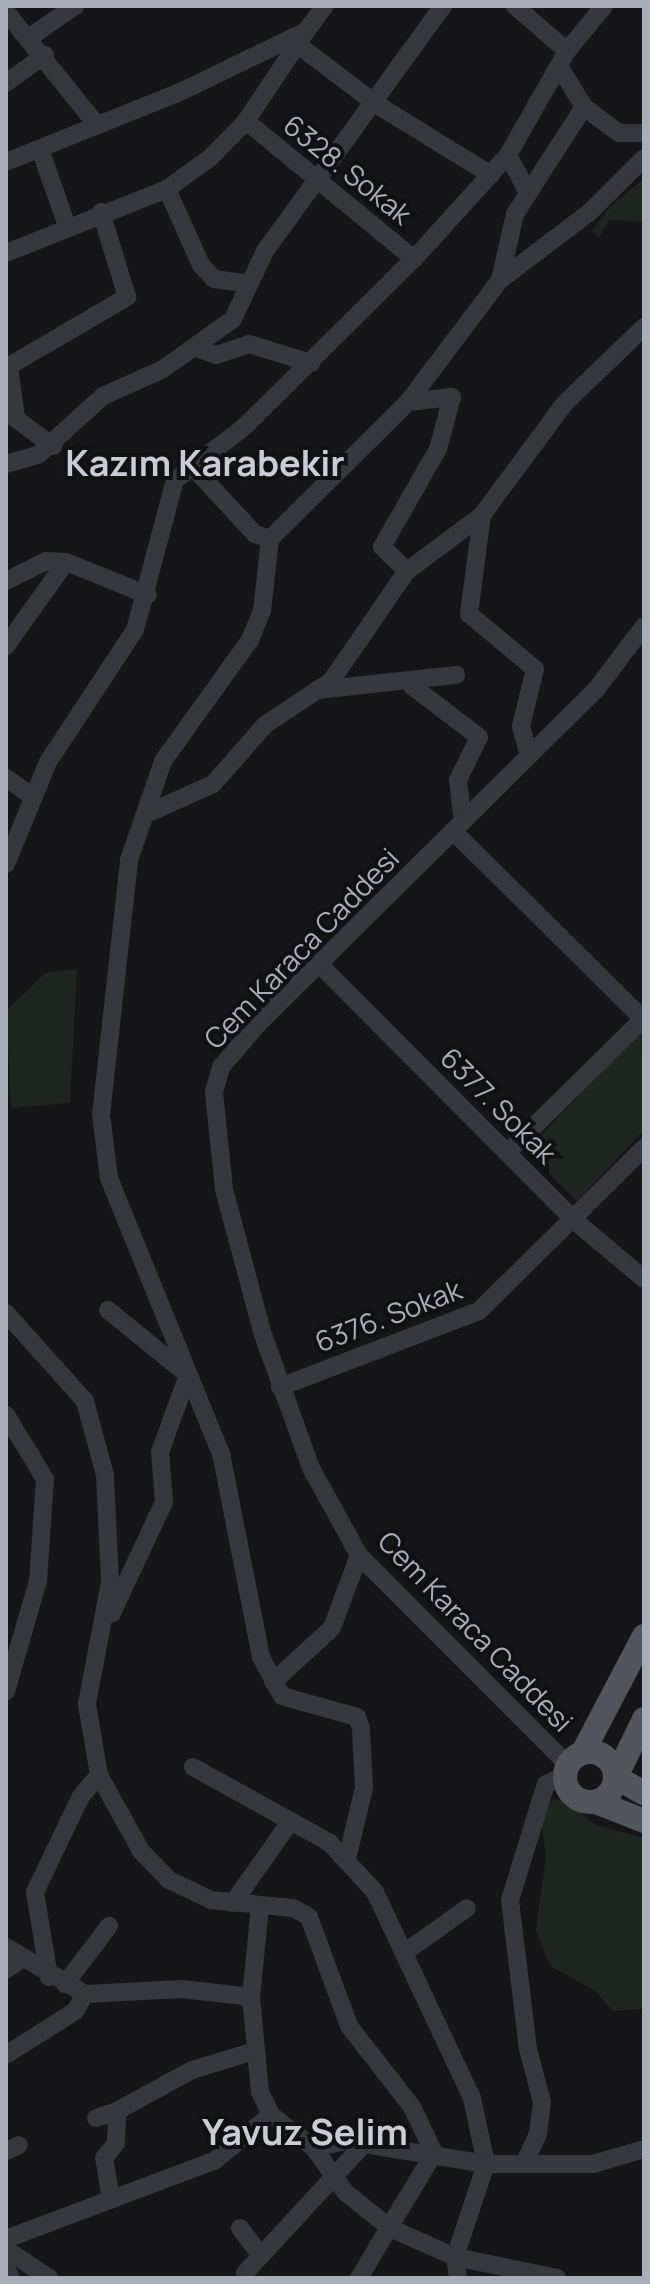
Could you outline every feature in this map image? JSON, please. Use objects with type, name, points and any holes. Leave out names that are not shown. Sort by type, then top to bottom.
[{"type":"main road","points":[[644,1636],[572,1764],[574,1796],[644,1821]]},
{"type":"main road","points":[[596,1802],[616,1777],[644,1719]]},
{"type":"main road","points":[[572,1764],[606,1756],[616,1777],[644,1793]]},
{"type":"street","points":[[30,37],[75,6]]},
{"type":"street","points":[[6,253],[101,212],[167,189],[246,121],[325,6]]},
{"type":"street","points":[[6,464],[53,446],[103,396],[196,348],[233,319],[248,284],[443,6]]},
{"type":"street","points":[[515,6],[563,58],[584,107],[619,133],[644,133]]},
{"type":"street","points":[[6,864],[33,797],[128,642],[148,595],[175,480],[311,363],[414,259],[491,175],[508,155],[563,58],[604,6]]},
{"type":"street","points":[[6,12],[45,55],[97,125]]},
{"type":"street","points":[[301,38],[376,104],[491,175]]},
{"type":"street","points":[[6,162],[301,38]]},
{"type":"street","points":[[6,83],[45,55]]},
{"type":"street","points":[[500,280],[506,237],[527,191],[584,107]]},
{"type":"street","name":"6328. Sokak","points":[[246,121],[414,259]]},
{"type":"street","points":[[40,149],[67,226]]},
{"type":"street","points":[[508,155],[527,191]]},
{"type":"street","points":[[151,812],[147,802],[163,761],[250,640],[262,611],[270,539],[408,402],[500,280],[590,212],[644,158]]},
{"type":"street","points":[[167,189],[201,265],[214,279],[248,284]]},
{"type":"street","points":[[53,446],[11,415],[9,366],[127,297],[101,212]]},
{"type":"street","points":[[348,1855],[364,1788],[357,1717],[298,1705],[273,1682],[247,1605],[221,1454],[135,1256],[109,1178],[101,1115],[129,860],[151,812],[213,784],[265,725],[314,691],[351,659],[407,571],[482,515],[564,404],[644,327]]},
{"type":"street","points":[[196,348],[216,355],[249,344],[311,363]]},
{"type":"street","points":[[407,571],[382,547],[438,449],[452,397],[408,402]]},
{"type":"street","points":[[191,465],[255,534],[270,539]]},
{"type":"street","points":[[482,515],[469,614],[535,669],[521,726],[529,756]]},
{"type":"street","points":[[6,581],[46,561],[66,562],[148,595]]},
{"type":"street","points":[[6,646],[66,562]]},
{"type":"street","name":"Cem Karaca Caddesi","points":[[572,1764],[359,1555],[311,1468],[280,1387],[224,1189],[214,1092],[221,1067],[319,964],[639,648],[644,626]]},
{"type":"street","points":[[314,691],[412,686],[456,675]]},
{"type":"street","points":[[412,686],[479,737],[458,780],[458,827],[644,1019],[507,1153]]},
{"type":"street","points":[[6,778],[33,797]]},
{"type":"street","name":"6377. Sokak","points":[[319,964],[575,1221],[644,1279]]},
{"type":"street","name":"6376. Sokak","points":[[280,1387],[479,1311],[575,1221],[644,1148]]},
{"type":"street","points":[[108,1310],[188,1375]]},
{"type":"street","points":[[6,1313],[85,1401],[94,1423],[105,1475],[104,1630]]},
{"type":"street","points":[[188,1375],[160,1452],[164,1502],[104,1630],[87,1704],[99,1775],[141,1851],[169,1880],[233,1903],[309,1917],[349,2026],[412,2107],[434,2153]]},
{"type":"street","points":[[6,1415],[45,1479],[38,1581],[6,1691]]},
{"type":"street","points":[[273,1682],[332,1628],[359,1555]]},
{"type":"street","points":[[524,2164],[542,2102],[528,2049],[510,1900],[546,1784],[572,1764]]},
{"type":"street","points":[[193,1767],[348,1855],[404,1953],[472,2098],[486,2164],[455,2257],[458,2278]]},
{"type":"street","points":[[57,1980],[35,1892],[81,1796],[99,1775]]},
{"type":"street","points":[[233,1903],[290,1822]]},
{"type":"street","points":[[260,1907],[251,1997],[255,2051],[271,2115],[314,2148],[337,2180],[390,2228],[455,2257],[557,2278]]},
{"type":"street","points":[[404,1953],[467,1908]]},
{"type":"street","points":[[57,1980],[109,1926]]},
{"type":"street","points":[[6,1947],[85,1994],[182,1989],[251,1997]]},
{"type":"street","points":[[6,1970],[23,1958]]},
{"type":"street","points":[[6,2055],[75,2011],[85,1994]]},
{"type":"street","points":[[96,2118],[117,2111],[192,2070],[255,2051]]},
{"type":"street","points":[[110,2194],[104,2158],[116,2143],[117,2111]]},
{"type":"street","points":[[6,2239],[110,2194],[214,2161],[271,2115]]},
{"type":"street","points":[[314,2148],[365,2143],[486,2164],[593,2164],[644,2149]]},
{"type":"street","points":[[245,2273],[337,2180],[365,2143]]},
{"type":"street","points":[[359,2278],[434,2153]]},
{"type":"street","points":[[240,2228],[261,2256]]},
{"type":"street","points":[[6,2249],[49,2278]]},
{"type":"street","points":[[6,2268],[11,2278]]},
{"type":"shaded area","points":[[644,178],[644,222],[610,220],[599,237],[592,231],[610,207]]},
{"type":"shaded area","points":[[77,969],[70,1103],[11,1108],[6,1011],[45,973]]},
{"type":"shaded area","points":[[641,1030],[644,1130],[577,1201],[526,1151]]},
{"type":"shaded area","points":[[563,1799],[596,1825],[644,1838],[644,2009],[613,2011],[594,1990],[550,1966],[536,1930],[546,1856],[541,1820],[552,1800]]},
{"type":"district","name":"Kazım Karabekir","points":[[205,463]]},
{"type":"district","name":"Yavuz Selim","points":[[305,2132]]}]
